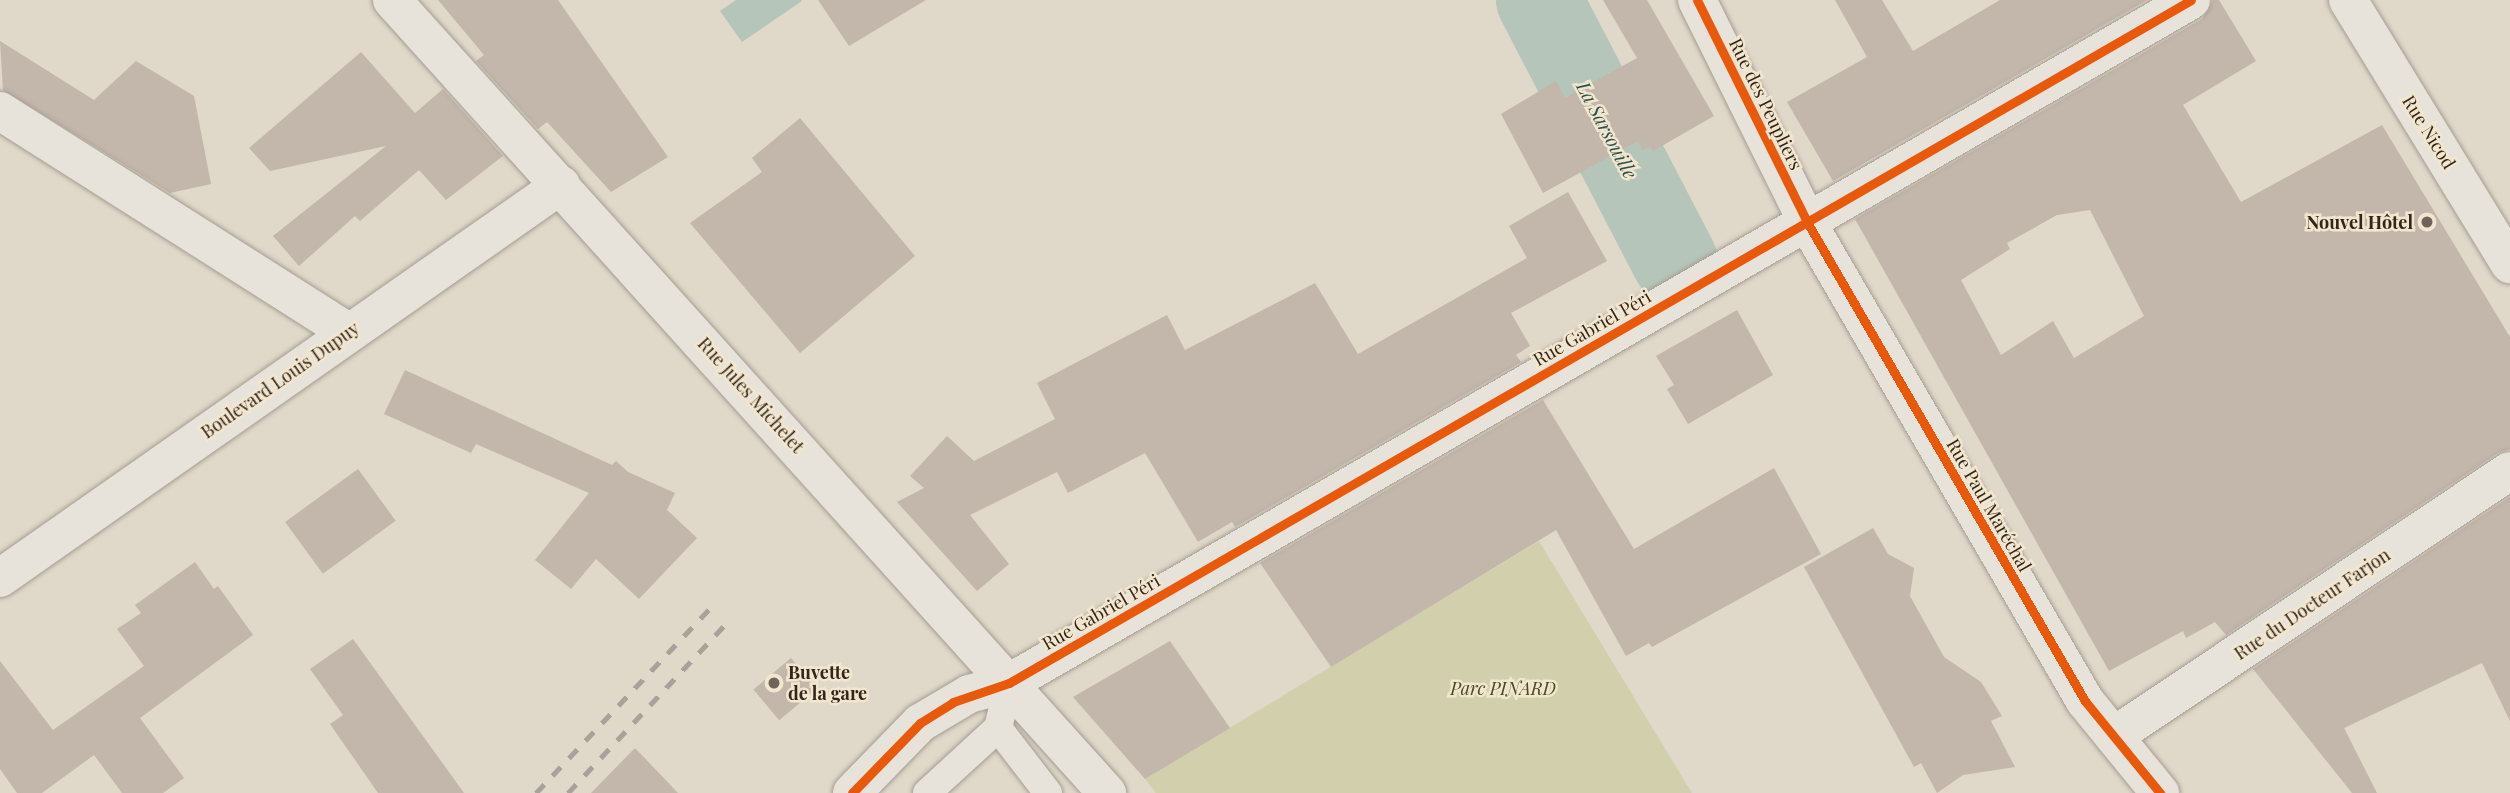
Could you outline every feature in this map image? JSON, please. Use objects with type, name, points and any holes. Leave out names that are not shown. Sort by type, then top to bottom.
[{"type":"street","name":"Rue Jules Michelet","points":[[392,0],[1107,793]]},
{"type":"street","name":"Rue des Peupliers","points":[[1697,0],[1807,222]]},
{"type":"street","name":"Rue Gabriel Péri","points":[[852,793],[920,723],[969,694],[1009,683],[2191,0]]},
{"type":"street","name":"Rue Nicod","points":[[2348,0],[2510,264]]},
{"type":"street","points":[[0,111],[348,332]]},
{"type":"street","name":"Boulevard Louis Dupuy","points":[[0,578],[561,185]]},
{"type":"street","name":"Rue Paul Maréchal","points":[[1807,222],[2085,701],[2160,793]]},
{"type":"street","name":"Rue du Docteur Farjon","points":[[2113,737],[2510,471]]},
{"type":"lane","points":[[927,793],[998,728],[1009,683]]},
{"type":"lane","points":[[998,728],[1048,793]]},
{"type":"green space","name":"Parc PINARD","points":[[1539,541],[1692,793],[1156,793],[1145,779]]},
{"type":"shaded area","points":[[736,0],[802,1],[742,42],[720,11]]},
{"type":"building","points":[[438,0],[558,0],[668,157],[611,192],[547,122],[538,129],[476,61],[484,55]]},
{"type":"building","points":[[818,0],[926,0],[849,46]]},
{"type":"building","points":[[1603,0],[1647,0],[1714,116],[1653,151],[1650,146],[1643,150],[1638,141],[1543,193],[1501,114],[1556,81],[1565,98],[1637,58]]},
{"type":"building","points":[[1835,0],[1882,0],[1913,51],[2000,0],[2147,0],[1833,181],[1787,102],[1867,57]]},
{"type":"building","points":[[2213,0],[2219,0],[2256,61],[2183,105],[2241,202],[2382,125],[2510,337],[2510,449],[2498,453],[2226,635],[2215,622],[2186,638],[2183,631],[2109,671],[1855,219],[2202,19]],"holes":[[[2090,210],[2144,316],[2074,358],[2053,321],[2001,355],[1961,280],[2010,249],[2007,243],[2057,215]]]},
{"type":"building","points":[[0,41],[94,100],[136,61],[194,96],[211,184],[170,193],[3,90]]},
{"type":"building","points":[[361,52],[415,113],[443,89],[503,156],[446,200],[419,170],[360,221],[355,216],[299,266],[273,236],[386,146],[270,171],[249,148]]},
{"type":"building","points":[[800,118],[915,256],[800,353],[690,223],[762,172],[752,158]]},
{"type":"building","points":[[1568,192],[1607,261],[1511,313],[1530,346],[1516,355],[1521,362],[1235,527],[1232,522],[1198,542],[1145,453],[1068,493],[1057,472],[970,515],[1009,564],[977,591],[897,502],[924,488],[910,476],[947,436],[974,461],[1055,419],[1037,383],[1167,315],[1185,350],[1315,283],[1358,354],[1527,258],[1509,226]]},
{"type":"building","points":[[1737,310],[1773,375],[1688,424],[1667,389],[1674,385],[1656,356]]},
{"type":"building","points":[[405,370],[612,465],[616,461],[628,472],[675,493],[667,510],[697,538],[639,599],[596,559],[571,589],[535,560],[589,493],[476,444],[471,453],[384,414]]},
{"type":"building","points":[[1543,400],[1634,549],[1774,468],[1821,554],[1652,647],[1649,643],[1626,656],[1556,530],[1331,667],[1260,563]]},
{"type":"building","points":[[358,469],[396,521],[323,574],[285,522]]},
{"type":"building","points":[[2510,497],[2510,721],[2482,663],[2344,728],[2377,793],[2352,793],[2253,669]]},
{"type":"building","points":[[1873,528],[1888,554],[1914,568],[1910,596],[1944,657],[1981,682],[2002,716],[1991,721],[2015,767],[1963,775],[1937,793],[1921,763],[1914,767],[1804,567]]},
{"type":"building","points":[[195,562],[214,589],[218,586],[253,635],[140,718],[184,778],[163,793],[122,793],[94,755],[42,793],[17,793],[0,769],[0,661],[53,730],[144,666],[117,629],[141,613],[135,605]]},
{"type":"building","points":[[353,639],[464,793],[378,793],[330,724],[343,715],[310,669]]},
{"type":"building","points":[[1170,641],[1230,728],[1145,779],[1073,697]]},
{"type":"building","points":[[791,658],[817,689],[779,720],[753,689]]},
{"type":"building","points":[[635,748],[678,793],[591,793]]},
{"type":"waterway","name":"La Sarsouille","points":[[1539,0],[1675,261]]},
{"type":"railway","points":[[536,793],[714,604]]},
{"type":"railway","points":[[568,793],[730,619]]},
{"type":"cycle path","points":[[1697,0],[1807,222],[2085,701],[2160,793]]},
{"type":"cycle path","points":[[852,793],[920,723],[953,702],[1009,683],[2191,0]]},
{"type":"place","name":"Nouvel Hôtel","points":[[2427,222]]},
{"type":"place","name":"Buvette de la gare","points":[[774,683]]}]
